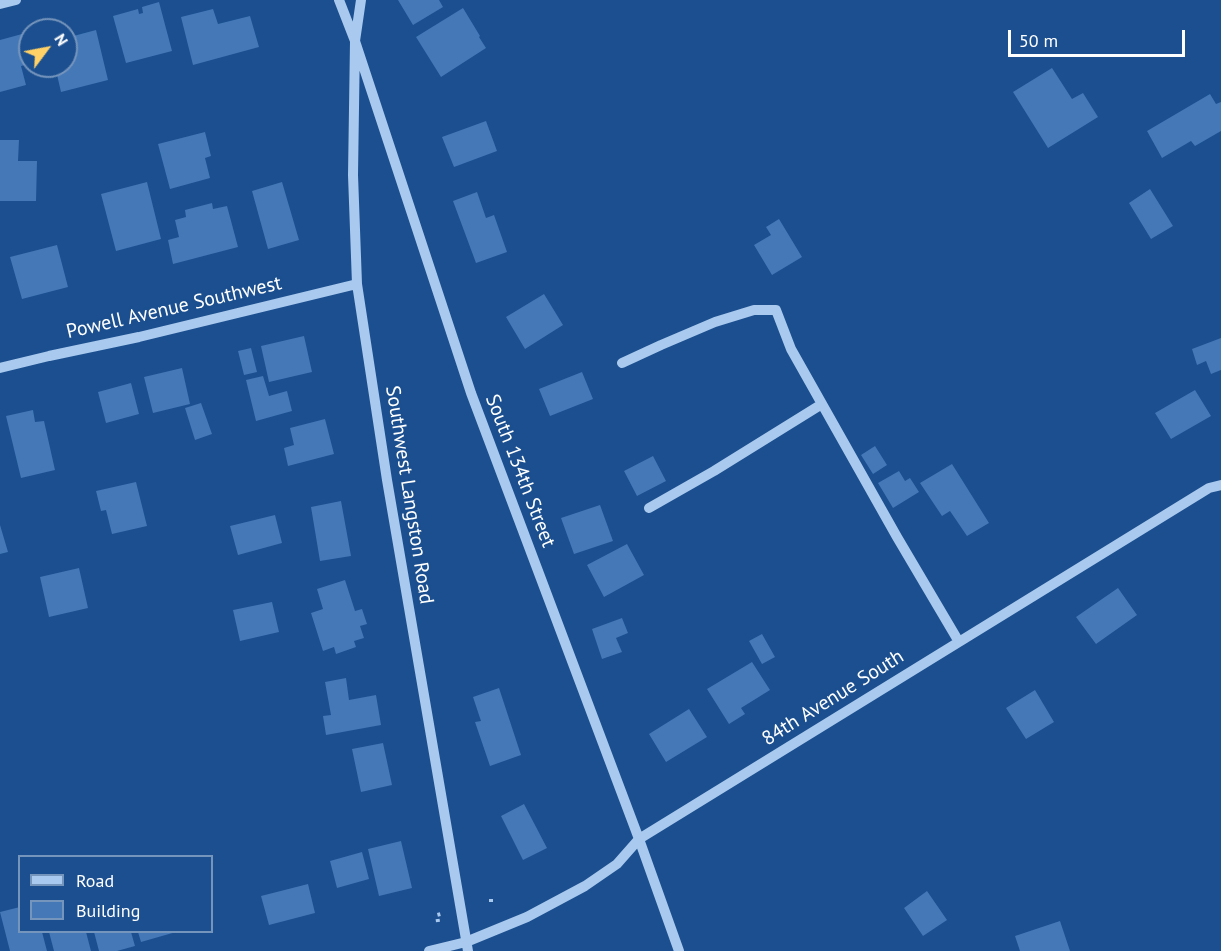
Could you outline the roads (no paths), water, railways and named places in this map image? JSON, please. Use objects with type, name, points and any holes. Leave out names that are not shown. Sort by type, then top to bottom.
[{"type":"street","points":[[0,4],[16,0]]},
{"type":"street","name":"South 134th Street","points":[[339,0],[355,41],[471,393],[639,839],[678,951]]},
{"type":"street","points":[[355,41],[361,0]]},
{"type":"street","name":"Southwest Langston Road","points":[[355,41],[353,175],[357,284],[387,480],[467,946]]},
{"type":"street","name":"Powell Avenue Southwest","points":[[0,368],[357,284]]},
{"type":"street","points":[[622,363],[715,322],[754,310],[776,310],[791,349],[959,642]]},
{"type":"street","points":[[649,508],[822,404]]},
{"type":"street","name":"84th Avenue South","points":[[429,951],[467,946],[585,886],[617,864],[639,839],[1209,488],[1221,485]]}]
